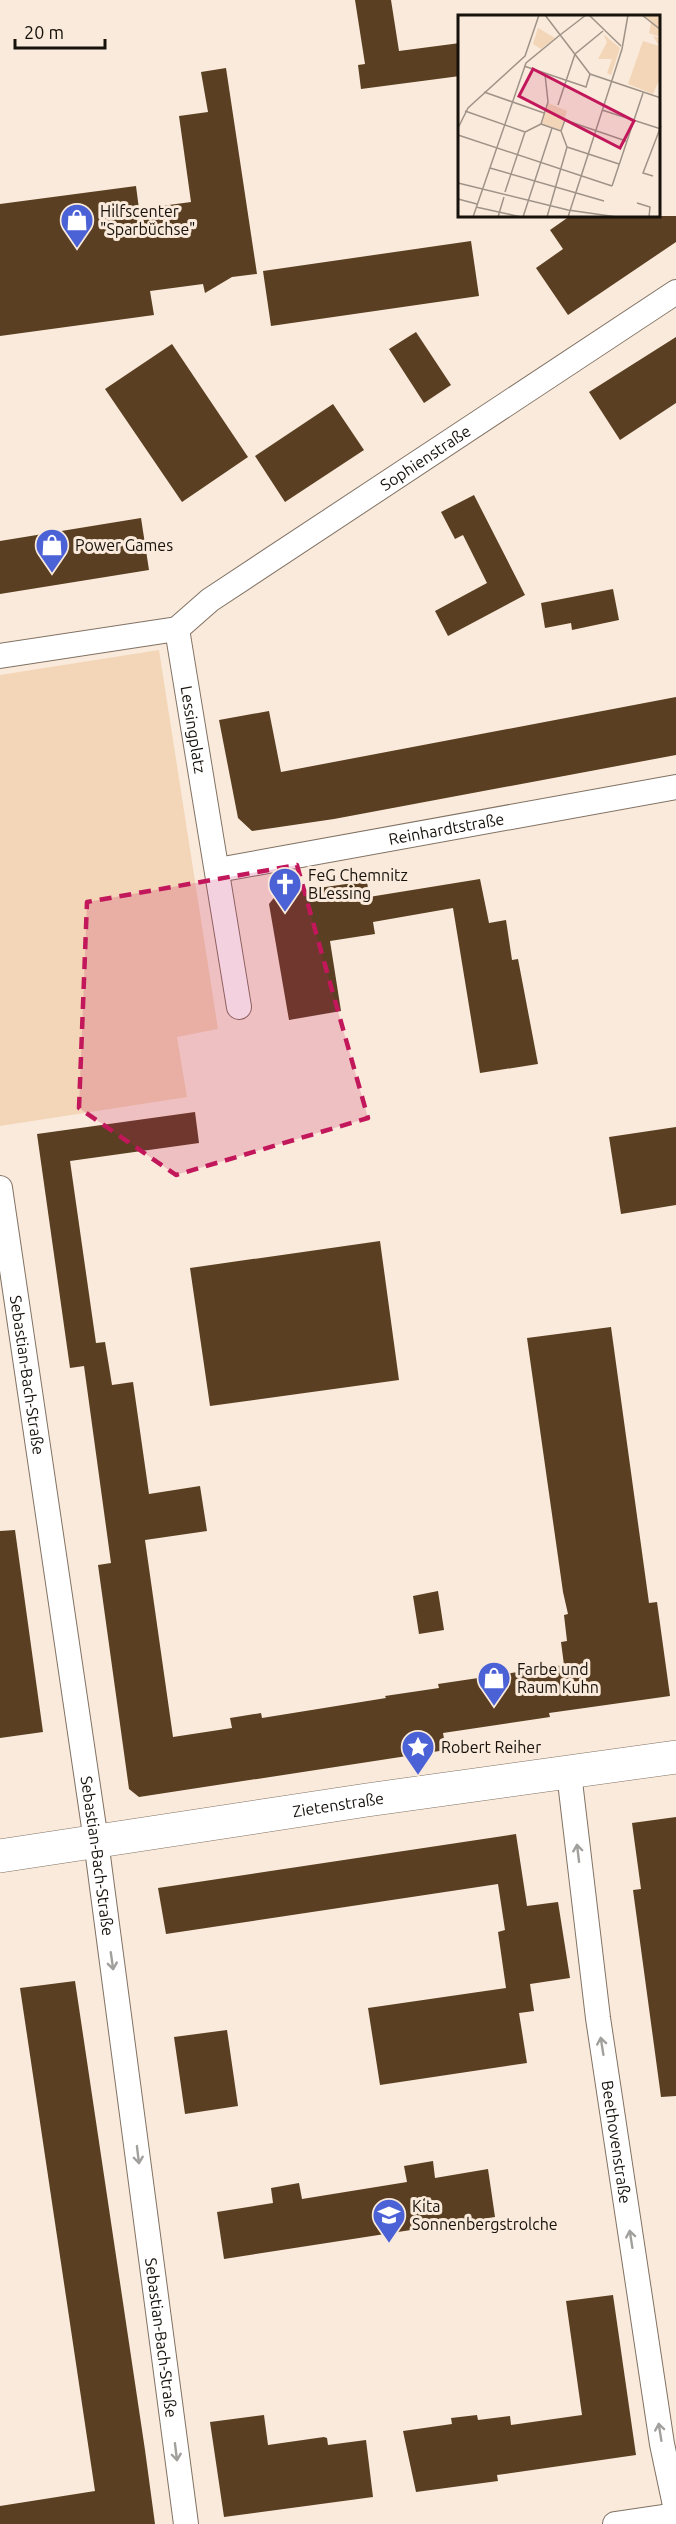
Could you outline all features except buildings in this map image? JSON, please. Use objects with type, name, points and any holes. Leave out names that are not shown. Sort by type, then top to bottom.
[{"type":"street","name":"Sophienstraße","points":[[177,628],[210,600],[676,292]]},
{"type":"street","points":[[0,656],[177,628]]},
{"type":"street","name":"Lessingplatz","points":[[177,628],[239,1007]]},
{"type":"street","name":"Reinhardtstraße","points":[[218,870],[676,787]]},
{"type":"street","name":"Sebastian-Bach-Straße","points":[[0,1188],[96,1841],[186,2524]]},
{"type":"street","name":"Zietenstraße","points":[[0,1856],[367,1800],[676,1757]]},
{"type":"street","name":"Beethovenstraße","points":[[569,1773],[598,2018],[662,2444],[676,2510]]},
{"type":"street","points":[[615,2524],[676,2515]]},
{"type":"highlighted area","points":[[297,865],[368,1118],[176,1175],[79,1108],[87,902]]},
{"type":"shaded area","points":[[159,650],[218,1029],[177,1037],[187,1097],[0,1126],[0,675]]},
{"type":"place","name":"Hilfscenter \"Sparbüchse\"","points":[[77,249]]},
{"type":"place","name":"Power Games","points":[[52,574]]},
{"type":"place","name":"FeG Chemnitz BLessing","points":[[285,913]]},
{"type":"place","name":"Farbe und Raum Kuhn","points":[[494,1707]]},
{"type":"place","name":"Robert Reiher","points":[[418,1776]]},
{"type":"place","name":"Kita Sonnenbergstrolche","points":[[389,2244]]}]
